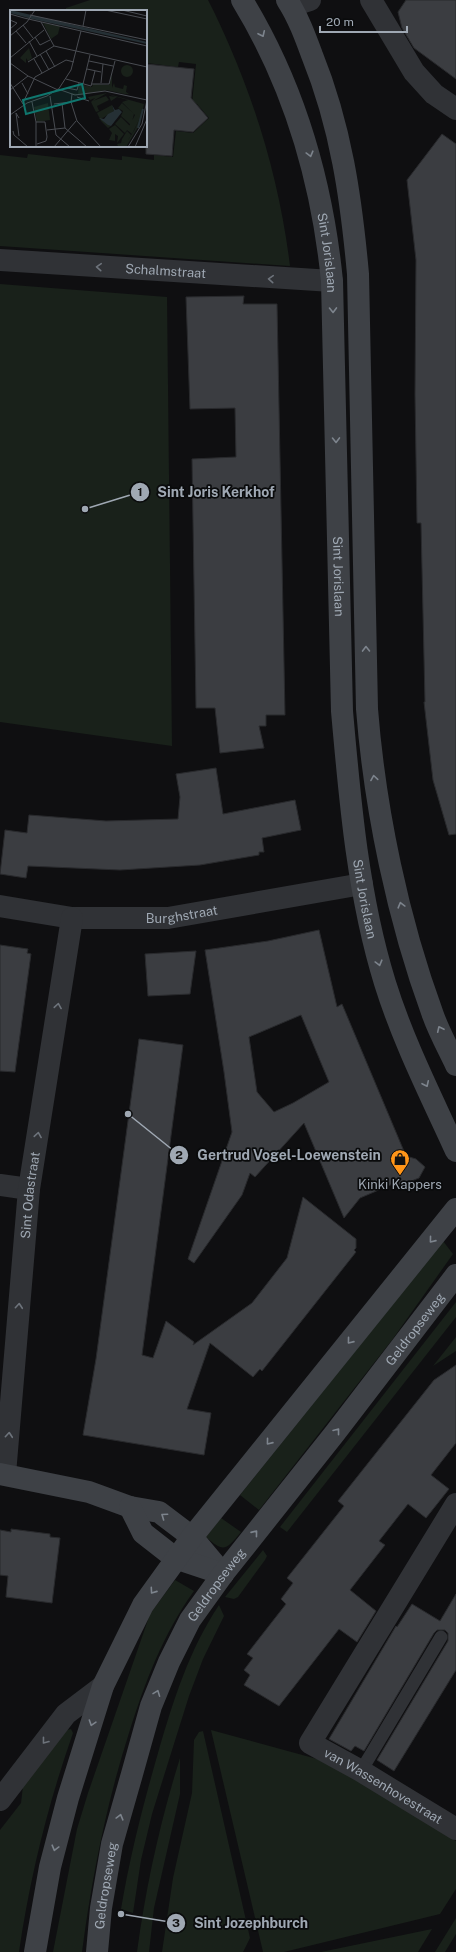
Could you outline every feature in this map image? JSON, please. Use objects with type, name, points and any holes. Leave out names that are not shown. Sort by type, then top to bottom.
[{"type":"main road","name":"Sint Jorislaan","points":[[242,0],[258,26],[299,118],[314,170],[329,246],[332,281],[342,711],[362,884],[371,931],[385,984],[406,1041],[456,1151]]},
{"type":"main road","name":"Sint Jorislaan","points":[[296,2],[336,123],[350,195],[355,235],[358,274],[367,709],[373,767],[393,876],[413,950],[433,1016],[456,1065]]},
{"type":"main road","points":[[35,1952],[52,1859],[68,1798],[103,1686],[143,1605],[175,1558],[456,1209]]},
{"type":"main road","name":"Geldropseweg","points":[[97,1952],[102,1901],[112,1844],[151,1706],[168,1662],[190,1620],[223,1574],[335,1433],[456,1275]]},
{"type":"main road","points":[[3,1474],[89,1492],[130,1507],[159,1512],[192,1537],[223,1574]]},
{"type":"main road","points":[[130,1507],[143,1533],[175,1558],[223,1574]]},
{"type":"street","points":[[371,0],[414,72],[434,94],[456,109]]},
{"type":"street","name":"Schalmstraat","points":[[0,260],[332,281]]},
{"type":"street","name":"Burghstraat","points":[[0,906],[72,918],[168,918],[362,884]]},
{"type":"street","name":"Sint Odastraat","points":[[3,1474],[29,1189],[72,918]]},
{"type":"street","points":[[0,1185],[29,1189]]},
{"type":"street","name":"van Wassenhovestraat","points":[[456,1504],[310,1743],[361,1771],[456,1829]]},
{"type":"street","points":[[0,1800],[66,1714],[103,1686]]},
{"type":"lane","points":[[361,1771],[442,1637]]},
{"type":"shaded area","points":[[90,0],[208,0],[241,73],[260,127],[275,182],[290,266],[0,246],[0,155],[27,158],[28,154],[90,161],[91,157],[122,160],[122,156],[154,160],[154,155],[173,157],[176,131],[193,133],[209,118],[197,104],[192,103],[196,64],[179,62],[178,67],[147,63],[147,10],[66,10],[66,8]]},
{"type":"shaded area","points":[[0,284],[167,297],[172,746],[0,722]]},
{"type":"shaded area","points":[[443,1241],[453,1254],[392,1340],[259,1510],[240,1495]]},
{"type":"shaded area","points":[[456,1302],[456,1317],[287,1532],[280,1527]]},
{"type":"shaded area","points":[[456,1337],[456,1351],[433,1366]]},
{"type":"shaded area","points":[[221,1518],[241,1532],[232,1543],[225,1547],[217,1546],[206,1537]]},
{"type":"shaded area","points":[[263,1550],[267,1556],[265,1560],[238,1597],[234,1599],[225,1597]]},
{"type":"shaded area","points":[[175,1580],[194,1591],[183,1607],[164,1641],[148,1677],[129,1733],[113,1787],[101,1841],[90,1896],[82,1952],[53,1952],[77,1829],[88,1793],[150,1614]]},
{"type":"shaded area","points":[[219,1605],[224,1616],[203,1659],[189,1696],[152,1814],[141,1860],[133,1913],[121,1909],[133,1850],[152,1772],[176,1695],[190,1658],[208,1622]]},
{"type":"shaded area","points":[[71,1729],[73,1733],[48,1814],[34,1868],[19,1952],[0,1952],[0,1830],[21,1803],[23,1786],[67,1730]]},
{"type":"shaded area","points":[[211,1730],[317,1759],[354,1778],[456,1841],[456,1889],[440,1914],[284,1952],[263,1952]]},
{"type":"shaded area","points":[[203,1731],[250,1938],[243,1952],[162,1952],[173,1878],[192,1793],[194,1740],[199,1732]]},
{"type":"shaded area","points":[[180,1758],[180,1794],[154,1908],[149,1952],[137,1952],[154,1854]]},
{"type":"shaded area","points":[[456,1918],[456,1934],[445,1952],[435,1952]]},
{"type":"shaded area","points":[[432,1929],[418,1952],[321,1952]]},
{"type":"building","points":[[406,0],[456,0],[456,79],[414,48],[402,28],[398,12]]},
{"type":"building","points":[[147,64],[194,69],[191,98],[208,118],[193,132],[174,130],[172,156],[146,154]]},
{"type":"building","points":[[442,134],[456,144],[456,834],[449,835],[433,780],[424,702],[421,523],[417,523],[415,395],[416,260],[407,180]]},
{"type":"building","points":[[244,296],[243,304],[277,304],[285,715],[266,715],[266,726],[259,726],[264,748],[220,753],[215,708],[196,708],[192,459],[236,457],[235,408],[190,409],[186,297]]},
{"type":"building","points":[[216,768],[223,814],[295,800],[301,830],[262,838],[264,852],[259,852],[259,855],[200,865],[120,870],[28,866],[26,878],[0,874],[5,830],[27,833],[29,815],[106,821],[178,819],[180,797],[176,774]]},
{"type":"building","points":[[319,930],[337,1007],[342,1004],[406,1156],[416,1159],[425,1167],[419,1178],[396,1187],[395,1183],[360,1198],[344,1218],[304,1123],[255,1177],[250,1173],[242,1195],[194,1263],[188,1259],[232,1132],[205,950],[268,941]],"holes":[[[301,1015],[329,1082],[274,1112],[257,1092],[249,1037]]]},
{"type":"building","points":[[0,945],[28,949],[27,953],[31,954],[15,1072],[0,1071]]},
{"type":"building","points":[[196,951],[190,994],[148,996],[145,954]]},
{"type":"building","points":[[139,1039],[183,1045],[142,1355],[153,1358],[166,1321],[194,1342],[193,1345],[252,1303],[287,1258],[303,1197],[356,1239],[356,1248],[354,1250],[356,1252],[262,1371],[260,1369],[253,1377],[210,1343],[187,1409],[211,1413],[204,1455],[83,1435],[96,1359]]},
{"type":"building","points":[[456,1365],[456,1443],[431,1475],[449,1489],[426,1518],[408,1504],[379,1541],[385,1545],[350,1590],[376,1611],[357,1642],[339,1629],[279,1706],[244,1685],[250,1675],[244,1670],[253,1658],[247,1654],[286,1604],[281,1599],[293,1583],[287,1578],[344,1506],[338,1501],[434,1380]]},
{"type":"building","points":[[11,1529],[50,1534],[50,1537],[60,1538],[52,1603],[6,1597],[8,1576],[0,1575],[0,1530],[11,1532]]},
{"type":"building","points":[[456,1594],[456,1670],[394,1771],[377,1760],[448,1641],[448,1633],[445,1630],[437,1630],[434,1633],[364,1751],[355,1746],[351,1751],[329,1739],[396,1626],[397,1627],[412,1604],[440,1621]]},
{"type":"place","name":"Sint Joris Kerkhof","points":[[85,509]]},
{"type":"place","name":"Gertrud Vogel-Loewenstein","points":[[128,1114]]},
{"type":"place","name":"Kinki Kappers","points":[[400,1176]]},
{"type":"place","name":"Sint Jozephburch","points":[[121,1914]]}]
